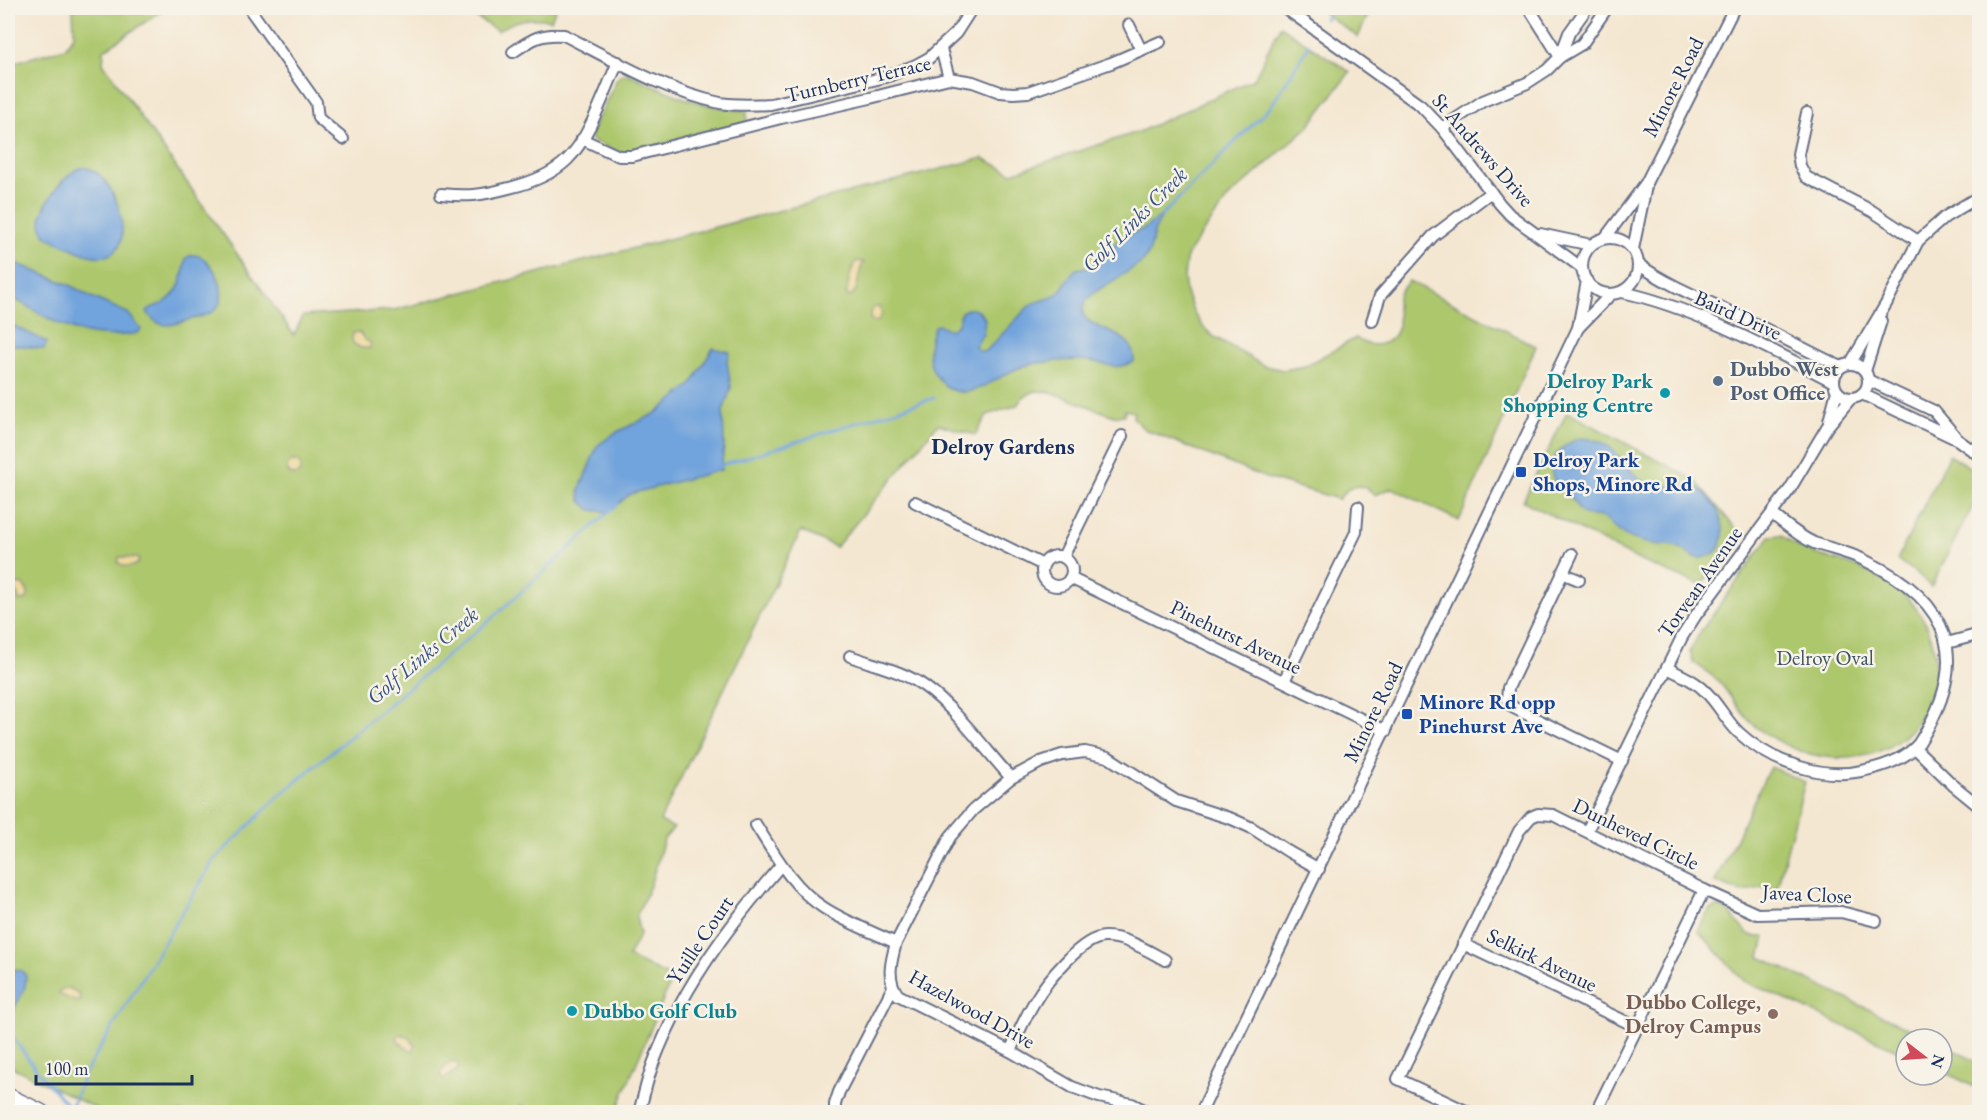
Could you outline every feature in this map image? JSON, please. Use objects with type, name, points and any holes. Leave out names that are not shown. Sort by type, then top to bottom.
[{"type":"highway","points":[[8,1096],[41,1113]]},
{"type":"street","points":[[249,8],[315,102],[318,118],[343,139]]},
{"type":"street","points":[[513,52],[531,39],[546,34],[564,35],[677,90],[721,103],[771,104],[886,77],[922,62],[941,49],[956,33],[972,8]]},
{"type":"street","name":"St Andrews Drive","points":[[1285,8],[1421,106],[1442,128],[1510,215],[1582,268]]},
{"type":"street","points":[[1528,8],[1560,57]]},
{"type":"street","points":[[1560,57],[1569,33],[1587,8]]},
{"type":"street","points":[[1442,128],[1483,101],[1538,77],[1560,57],[1582,44],[1606,8]]},
{"type":"street","name":"Minore Road","points":[[1605,238],[1647,183],[1734,8]]},
{"type":"street","points":[[1129,25],[1141,50]]},
{"type":"street","name":"Turnberry Terrace","points":[[582,139],[620,156],[632,156],[949,78],[973,82],[1000,92],[1028,92],[1111,63],[1160,42]]},
{"type":"street","points":[[941,49],[949,78]]},
{"type":"street","points":[[441,194],[476,196],[526,184],[546,176],[567,160],[582,139],[618,62]]},
{"type":"street","points":[[1807,113],[1798,154],[1800,166],[1806,177],[1872,211],[1918,241]]},
{"type":"street","name":"Minore Road","points":[[1633,249],[1647,183]]},
{"type":"street","points":[[1372,321],[1380,296],[1432,236],[1491,192]]},
{"type":"street","points":[[1886,304],[1867,376],[1867,388],[1862,394],[1851,398],[1845,397],[1835,386],[1834,376],[1846,365],[1886,304],[1918,241],[1945,217],[1978,202]]},
{"type":"street","name":"St Andrews Drive","points":[[1537,233],[1591,245]]},
{"type":"street","points":[[1605,238],[1620,240],[1633,249],[1638,264],[1634,280],[1629,287],[1611,294],[1601,293],[1593,288],[1587,281],[1582,268],[1583,260],[1591,245],[1605,238]]},
{"type":"street","name":"Baird Drive","points":[[1638,264],[1676,288],[1846,365]]},
{"type":"street","name":"Minore Road","points":[[1201,1113],[1578,328],[1587,281]]},
{"type":"street","name":"Baird Drive","points":[[1622,291],[1667,304],[1730,331],[1835,386]]},
{"type":"street","name":"Minore Road","points":[[1578,328],[1611,294]]},
{"type":"street","points":[[1846,365],[1856,364],[1867,376],[1934,411],[1958,440]]},
{"type":"street","name":"Torvean Avenue","points":[[1827,427],[1835,386]]},
{"type":"street","points":[[1862,394],[1958,440],[1980,456]]},
{"type":"street","name":"Torvean Avenue","points":[[1587,831],[1682,637],[1803,470],[1827,427],[1851,398]]},
{"type":"street","points":[[1063,557],[1122,436]]},
{"type":"street","points":[[915,502],[1043,565]]},
{"type":"street","points":[[1284,681],[1356,532],[1358,507]]},
{"type":"street","points":[[1667,668],[1705,691],[1729,722],[1747,739],[1803,769],[1829,774],[1876,768],[1915,748],[1927,731],[1941,702],[1948,672],[1947,643],[1935,617],[1917,593],[1906,583],[1864,560],[1812,542],[1772,513]]},
{"type":"street","points":[[1572,554],[1508,688],[1507,701],[1514,708],[1622,761]]},
{"type":"street","points":[[1063,557],[1071,567],[1070,578],[1060,585],[1051,584],[1044,578],[1043,565],[1050,558],[1063,557]]},
{"type":"street","points":[[1562,573],[1579,580]]},
{"type":"street","name":"Pinehurst Avenue","points":[[1070,578],[1386,730]]},
{"type":"street","points":[[1947,643],[1973,636]]},
{"type":"street","points":[[850,656],[898,673],[923,685],[946,705],[1011,778]]},
{"type":"street","points":[[1915,748],[1953,785],[1980,807]]},
{"type":"street","name":"Hazelwood Drive","points":[[1148,1113],[1132,1104],[1099,1097],[1072,1087],[1010,1051],[898,995],[892,987],[891,961],[896,943],[950,837],[973,810],[1011,778],[1041,762],[1062,755],[1085,752],[1108,757],[1127,767],[1176,801],[1252,828],[1319,869]]},
{"type":"street","name":"Dunheved Circle","points":[[1468,1113],[1398,1079],[1519,831],[1531,817],[1545,813],[1587,831],[1704,890],[1596,1113]]},
{"type":"street","points":[[756,825],[781,865],[802,889],[824,908],[896,943]]},
{"type":"street","name":"Yuille Court","points":[[639,1113],[653,1064],[679,1007],[712,950],[781,865]]},
{"type":"street","name":"Javea Close","points":[[1704,890],[1757,914],[1841,912],[1876,921]]},
{"type":"street","points":[[1010,1051],[1035,1000],[1050,979],[1088,942],[1102,937],[1120,938],[1165,960]]},
{"type":"street","name":"Selkirk Avenue","points":[[1463,944],[1637,1027]]},
{"type":"street","points":[[835,1113],[839,1092],[892,987]]},
{"type":"green space","name":"Dubbo Golf Club","points":[[73,8],[166,8],[104,50],[103,63],[294,335],[303,316],[394,310],[983,158],[1012,173],[1141,131],[1254,79],[1280,26],[1350,72],[1309,126],[1228,198],[1190,250],[1184,277],[1186,293],[1194,313],[1204,328],[1213,336],[1264,366],[1284,370],[1305,366],[1356,338],[1375,345],[1392,338],[1398,325],[1398,296],[1409,281],[1536,346],[1459,521],[1392,488],[1375,495],[1366,488],[1356,486],[1347,490],[1339,499],[1266,478],[1144,429],[1133,417],[1134,412],[1125,410],[1124,415],[1114,416],[1051,392],[1035,391],[1023,397],[1017,405],[987,415],[975,435],[938,424],[836,547],[801,531],[660,821],[674,828],[664,839],[650,886],[636,917],[640,934],[628,957],[672,978],[616,1112],[535,1112],[521,1106],[517,1112],[103,1112],[8,1065],[8,64],[65,48],[74,35]]},
{"type":"green space","points":[[461,8],[556,8],[551,20],[523,20],[498,31]]},
{"type":"green space","points":[[1317,8],[1371,8],[1358,37]]},
{"type":"green space","points":[[622,74],[629,74],[700,103],[747,111],[747,124],[623,154],[591,140],[591,133],[617,79]]},
{"type":"green space","points":[[1567,412],[1695,480],[1740,534],[1701,585],[1643,562],[1523,501]]},
{"type":"green space","points":[[1949,455],[1979,473],[1979,495],[1931,587],[1916,572],[1897,560]]},
{"type":"green space","name":"Delroy Oval","points":[[1781,535],[1804,550],[1852,565],[1882,579],[1908,599],[1927,627],[1935,662],[1930,697],[1916,722],[1898,741],[1877,752],[1853,758],[1827,757],[1802,751],[1777,741],[1755,726],[1718,681],[1693,662],[1690,651],[1701,631],[1770,536]]},
{"type":"green space","points":[[1770,767],[1805,782],[1776,892],[1765,887],[1741,892],[1715,882]]},
{"type":"green space","points":[[1719,906],[1732,915],[1749,934],[1765,937],[1760,957],[1906,1027],[1894,1027],[1894,1049],[1744,981],[1698,931],[1709,910]]},
{"type":"green space","points":[[1954,1050],[1979,1063],[1979,1089],[1954,1077]]},
{"type":"sand","points":[[857,261],[864,262],[856,290],[850,297],[847,295],[849,282]]},
{"type":"sand","points":[[879,307],[882,314],[875,322],[870,319],[871,310]]},
{"type":"sand","points":[[359,332],[365,340],[371,343],[370,348],[361,348],[354,344],[353,333]]},
{"type":"sand","points":[[291,461],[297,461],[301,468],[297,475],[291,475],[287,471],[287,465]]},
{"type":"sand","points":[[119,557],[138,558],[139,562],[126,566],[118,562]]},
{"type":"sand","points":[[16,585],[25,587],[28,593],[28,598],[22,601],[19,601],[15,590]]},
{"type":"sand","points":[[69,988],[79,994],[80,1001],[58,994],[62,989]]},
{"type":"sand","points":[[401,1034],[410,1038],[415,1046],[414,1050],[411,1051],[398,1041],[397,1037]]},
{"type":"sand","points":[[450,1062],[458,1064],[458,1069],[443,1079],[440,1073]]},
{"type":"water","points":[[79,168],[88,168],[100,176],[111,190],[122,226],[121,242],[113,253],[97,256],[73,249],[50,239],[43,232],[41,221],[45,206],[61,184]]},
{"type":"water","points":[[1163,214],[1154,232],[1150,251],[1143,262],[1095,292],[1085,303],[1083,312],[1093,324],[1123,338],[1131,348],[1134,362],[1115,366],[1078,360],[1035,363],[1016,369],[987,385],[967,392],[947,387],[938,378],[929,360],[930,340],[934,326],[939,325],[951,330],[958,324],[961,312],[968,309],[977,311],[985,319],[983,334],[975,346],[978,351],[986,351],[1030,305],[1058,293],[1076,269],[1089,267],[1119,240],[1145,228]]},
{"type":"water","points":[[192,255],[205,260],[217,274],[221,290],[218,306],[212,312],[202,316],[174,324],[159,323],[152,319],[147,311],[165,302],[175,293],[182,277],[186,258]]},
{"type":"water","points":[[8,260],[70,285],[128,313],[141,329],[138,333],[118,336],[100,335],[84,333],[54,321],[8,295]]},
{"type":"water","points":[[8,323],[47,342],[44,349],[8,344]]},
{"type":"water","points":[[713,348],[730,352],[727,361],[731,388],[723,411],[724,447],[721,470],[630,494],[609,512],[591,510],[581,501],[579,491],[597,446],[615,433],[656,413],[691,385]]},
{"type":"water","points":[[1581,438],[1604,443],[1646,483],[1658,486],[1693,487],[1708,496],[1715,505],[1723,527],[1720,547],[1713,554],[1702,558],[1694,557],[1676,546],[1639,541],[1622,534],[1603,518],[1582,513],[1556,483],[1551,470],[1558,452]]},
{"type":"water","points":[[8,968],[22,971],[26,976],[25,987],[8,1022]]},
{"type":"waterway","points":[[1325,19],[1331,8]]},
{"type":"waterway","name":"Golf Links Creek","points":[[1160,217],[1271,106],[1309,45]]},
{"type":"waterway","name":"Golf Links Creek","points":[[719,466],[934,398]]},
{"type":"waterway","name":"Golf Links Creek","points":[[70,1112],[83,1076],[214,860],[280,795],[489,621],[618,504]]},
{"type":"waterway","points":[[8,1031],[38,1072],[71,1109]]},
{"type":"place","name":"Dubbo West Post Office","points":[[1718,381]]},
{"type":"place","name":"Delroy Park Shopping Centre","points":[[1665,393]]},
{"type":"place","name":"Delroy Park Shops, Minore Rd","points":[[1521,472]]},
{"type":"place","name":"Minore Rd opp Pinehurst Ave","points":[[1407,714]]},
{"type":"place","name":"Dubbo Golf Club","points":[[572,1011]]},
{"type":"place","name":"Dubbo College, Delroy Campus","points":[[1773,1014]]},
{"type":"district","name":"Delroy Gardens","points":[[1003,446]]}]
